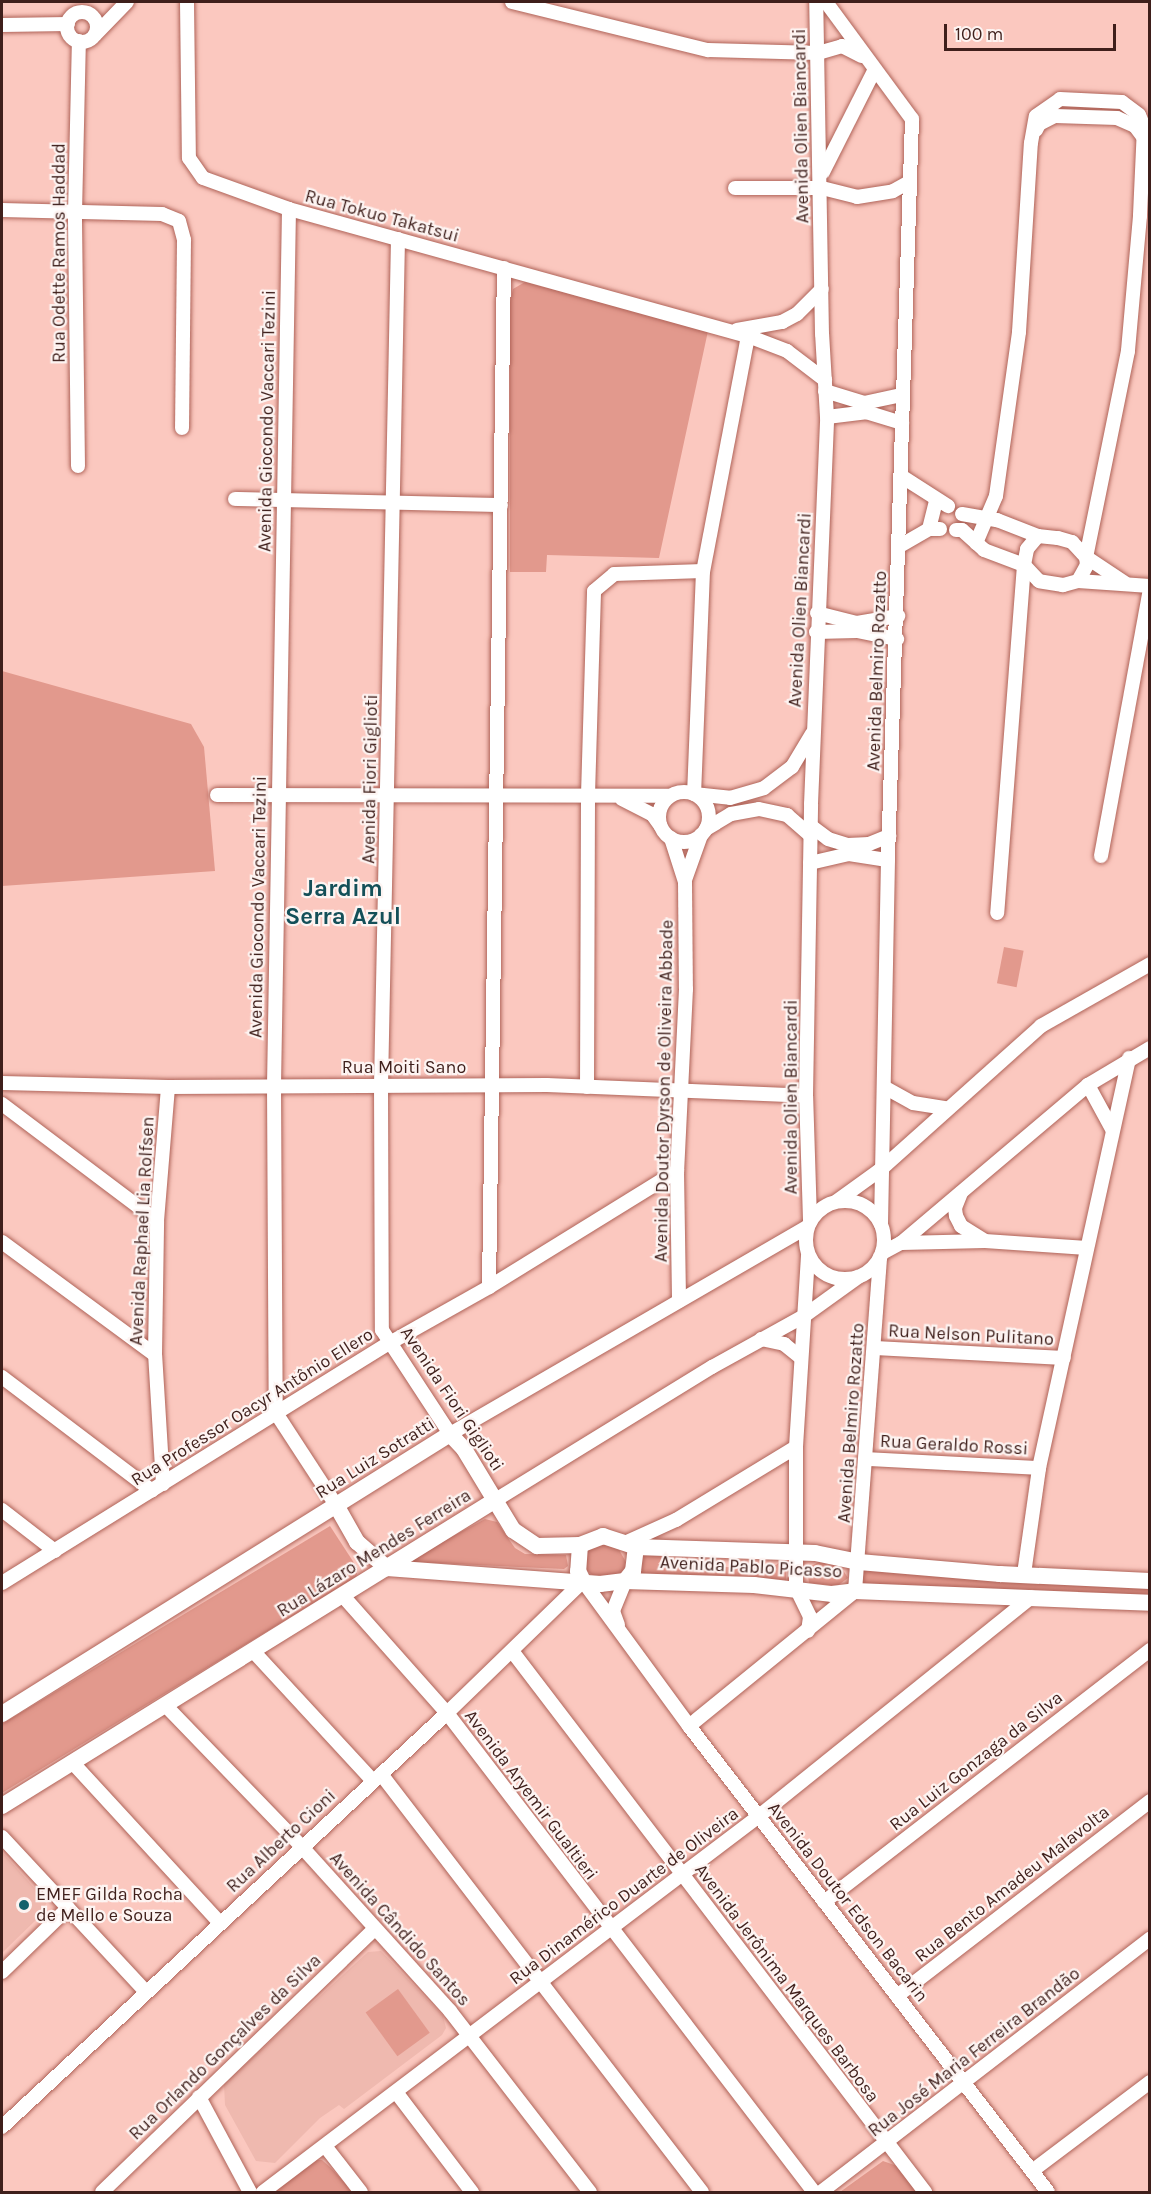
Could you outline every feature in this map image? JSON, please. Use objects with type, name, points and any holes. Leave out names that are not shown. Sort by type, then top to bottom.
[{"type":"main road","name":"Avenida Fiori Giglioti","points":[[450,1434],[464,1449],[494,1501]]},
{"type":"main road","name":"Rua Luiz Sotratti","points":[[2,1714],[450,1434]]},
{"type":"main road","name":"Avenida Pablo Picasso","points":[[494,1501],[513,1530],[527,1543],[580,1545],[603,1536],[630,1545],[796,1552],[859,1562],[1149,1581]]},
{"type":"main road","name":"Rua Lázaro Mendes Ferreira","points":[[2,1806],[494,1501]]},
{"type":"main road","points":[[336,1505],[363,1549],[387,1568]]},
{"type":"main road","points":[[580,1545],[578,1571],[583,1581]]},
{"type":"main road","points":[[625,1581],[633,1571],[630,1545]]},
{"type":"main road","name":"Avenida Pablo Picasso","points":[[387,1568],[583,1581],[796,1588],[832,1594],[855,1591],[1149,1603]]},
{"type":"street","points":[[95,2],[84,12],[73,15],[68,24],[70,35],[79,41],[94,35],[127,2]]},
{"type":"street","name":"Rua Tokuo Takatsui","points":[[187,2],[192,166],[203,178],[289,209],[748,336],[787,351],[825,386]]},
{"type":"street","points":[[512,2],[708,50],[818,53],[842,46],[862,56]]},
{"type":"street","name":"Avenida Olien Biancardi","points":[[809,1224],[806,1096],[810,863],[816,632],[827,417],[822,289],[822,181],[818,53],[820,3]]},
{"type":"street","name":"Avenida Olien Biancardi","points":[[820,3],[912,118]]},
{"type":"street","points":[[84,12],[94,18],[94,35]]},
{"type":"street","points":[[2,26],[68,24]]},
{"type":"street","name":"Rua Odette Ramos Haddad","points":[[78,466],[75,213],[79,41]]},
{"type":"street","points":[[822,181],[874,71]]},
{"type":"street","points":[[976,543],[996,496],[1019,332],[1031,143],[1036,116],[1060,99],[1122,102],[1139,115],[1144,138],[1128,351],[1085,571],[1078,581]]},
{"type":"street","name":"Avenida Belmiro Rozatto","points":[[881,1225],[880,1170],[884,1087],[888,860],[898,616],[898,547],[912,118]]},
{"type":"street","points":[[735,188],[822,181],[839,195],[866,196],[909,182]]},
{"type":"street","name":"Avenida Giocondo Vaccari Tezini","points":[[276,1413],[274,1085],[289,209]]},
{"type":"street","points":[[2,210],[162,214],[179,221],[184,240],[182,428]]},
{"type":"street","name":"Avenida Fiori Giglioti","points":[[398,238],[390,797],[381,1084],[382,1330],[388,1344],[450,1434]]},
{"type":"street","points":[[489,1287],[504,268]]},
{"type":"street","name":"Rua Tokuo Takatsui","points":[[729,330],[765,328],[782,322],[797,314],[822,289]]},
{"type":"street","points":[[703,832],[709,813],[694,794],[703,571],[748,336]]},
{"type":"street","points":[[825,386],[864,403],[903,395]]},
{"type":"street","points":[[827,417],[866,412],[902,423]]},
{"type":"street","points":[[898,547],[934,529],[942,503],[901,476]]},
{"type":"street","points":[[235,499],[285,503],[501,505]]},
{"type":"street","points":[[962,514],[985,518],[1038,536],[1072,542],[1086,557],[1125,583]]},
{"type":"street","points":[[1072,542],[1095,522]]},
{"type":"street","points":[[956,530],[1001,558],[1024,565],[1040,581],[1063,585],[1078,581],[1125,583],[1149,587],[1101,856]]},
{"type":"street","points":[[997,913],[1019,606],[1027,549],[1038,536]]},
{"type":"street","points":[[587,1087],[588,795],[594,591],[614,574],[703,571]]},
{"type":"street","points":[[1019,606],[1040,581]]},
{"type":"street","points":[[817,612],[857,623],[898,616]]},
{"type":"street","points":[[816,632],[857,631],[897,639]]},
{"type":"street","points":[[217,795],[496,798],[694,794],[730,798],[764,788],[792,767],[813,734]]},
{"type":"street","points":[[609,795],[652,813],[671,838],[687,841],[731,813],[759,809],[787,815],[828,839],[848,845],[869,844],[889,836]]},
{"type":"street","points":[[660,826],[660,809],[670,796]]},
{"type":"street","name":"Avenida Doutor Dyrson de Oliveira Abbade","points":[[685,882],[703,832]]},
{"type":"street","name":"Avenida Doutor Dyrson de Oliveira Abbade","points":[[671,838],[685,882],[686,989],[679,1090],[677,1171],[679,1301]]},
{"type":"street","points":[[810,863],[849,854],[888,860]]},
{"type":"street","points":[[808,1630],[810,1617],[796,1588],[796,1447],[809,1224],[822,1208],[837,1201],[880,1170],[946,1108],[1041,1026],[1149,964]]},
{"type":"street","points":[[808,1256],[820,1272],[838,1279],[858,1277],[881,1255],[901,1243],[1088,1085],[1129,1058],[1149,1048]]},
{"type":"street","points":[[1024,1574],[1039,1468],[1129,1058]]},
{"type":"street","name":"Rua Moiti Sano","points":[[2,1083],[168,1087],[381,1084],[587,1087],[806,1096]]},
{"type":"street","points":[[1088,1085],[1112,1129]]},
{"type":"street","name":"Avenida Raphael Lia Rolfsen","points":[[158,1487],[155,1354],[157,1221],[168,1087]]},
{"type":"street","points":[[884,1087],[913,1103],[946,1108]]},
{"type":"street","points":[[2,1104],[157,1221]]},
{"type":"street","name":"Rua Professor Oacyr Antônio Ellero","points":[[2,1583],[388,1344],[489,1287],[677,1171]]},
{"type":"street","points":[[962,1192],[955,1208],[956,1216],[962,1226],[985,1241]]},
{"type":"street","points":[[837,1201],[863,1206],[881,1225],[881,1255]]},
{"type":"street","name":"Rua Luiz Sotratti","points":[[450,1434],[809,1224]]},
{"type":"street","points":[[901,1243],[985,1241],[1087,1248]]},
{"type":"street","points":[[2,1242],[155,1354]]},
{"type":"street","name":"Avenida Belmiro Rozatto","points":[[855,1591],[881,1255]]},
{"type":"street","name":"Rua Lázaro Mendes Ferreira","points":[[494,1501],[761,1339],[804,1316],[858,1277]]},
{"type":"street","points":[[761,1339],[784,1344],[801,1358]]},
{"type":"street","name":"Rua Nelson Pulitano","points":[[875,1348],[1064,1358]]},
{"type":"street","points":[[2,1377],[158,1487]]},
{"type":"street","points":[[276,1413],[336,1505]]},
{"type":"street","points":[[630,1545],[676,1520],[796,1447]]},
{"type":"street","name":"Rua Geraldo Rossi","points":[[867,1459],[1039,1468]]},
{"type":"street","points":[[2,1510],[55,1551]]},
{"type":"street","name":"Avenida Doutor Edson Bacarin","points":[[583,1581],[689,1726],[1048,2193]]},
{"type":"street","name":"Rua Alberto Cioni","points":[[2,2127],[145,1991],[447,1713],[583,1581]]},
{"type":"street","name":"Avenida Doutor Edson Bacarin","points":[[621,1633],[613,1611],[625,1581]]},
{"type":"street","points":[[689,1726],[855,1591]]},
{"type":"street","name":"Avenida Aryemir Gualtieri","points":[[343,1596],[447,1713],[814,2193]]},
{"type":"street","name":"Rua Dinamérico Duarte de Oliveira","points":[[262,2193],[759,1816],[1031,1598]]},
{"type":"street","name":"Rua Luiz Gonzaga da Silva","points":[[824,1902],[1149,1650]]},
{"type":"street","points":[[253,1651],[377,1778],[702,2193]]},
{"type":"street","name":"Avenida Jerônima Marques Barbosa","points":[[512,1651],[925,2193]]},
{"type":"street","name":"Avenida Cândido Santos","points":[[165,1705],[302,1846],[470,2035],[590,2193]]},
{"type":"street","points":[[72,1762],[220,1923]]},
{"type":"street","name":"Rua Bento Amadeu Malavolta","points":[[897,1996],[1149,1801]]},
{"type":"street","points":[[2,1837],[145,1991]]},
{"type":"street","points":[[2,1972],[68,1908]]},
{"type":"street","name":"Rua Orlando Gonçalves da Silva","points":[[108,2190],[199,2097],[374,1929]]},
{"type":"street","name":"Rua José Maria Ferreira Brandão","points":[[821,2193],[1149,1939]]},
{"type":"street","points":[[1032,2171],[1149,2082]]},
{"type":"street","points":[[396,2092],[472,2193]]},
{"type":"street","points":[[199,2097],[250,2193]]},
{"type":"street","points":[[325,2146],[361,2193]]},
{"type":"shaded area","points":[[525,282],[708,331],[659,558],[547,555],[546,572],[510,572],[510,302],[513,289]]},
{"type":"shaded area","points":[[2,671],[191,724],[204,747],[215,871],[2,886]]},
{"type":"shaded area","points":[[1004,947],[1024,951],[1017,987],[997,983]]},
{"type":"shaded area","points":[[485,1519],[497,1522],[515,1548],[525,1554],[566,1555],[568,1566],[564,1569],[414,1562],[414,1557]]},
{"type":"shaded area","points":[[330,1526],[358,1569],[356,1577],[2,1793],[2,1724]]},
{"type":"shaded area","points":[[595,1543],[617,1546],[627,1564],[623,1572],[615,1577],[595,1577],[586,1570],[583,1553]]},
{"type":"shaded area","points":[[641,1554],[664,1556],[658,1564],[771,1569],[782,1560],[786,1564],[786,1582],[641,1573]]},
{"type":"shaded area","points":[[821,1561],[839,1564],[848,1578],[837,1586],[809,1583],[807,1568]]},
{"type":"shaded area","points":[[862,1569],[1149,1587],[1150,1596],[859,1584]]},
{"type":"shaded area","name":"EMEF Gilda Rocha de Mello e Souza","points":[[2,1852],[47,1902],[40,1916],[2,1953]]},
{"type":"shaded area","points":[[381,1951],[443,2016],[446,2028],[442,2035],[344,2109],[339,2105],[320,2118],[275,2163],[256,2161],[225,2105],[224,2084],[368,1952]]},
{"type":"shaded area","points":[[398,1989],[430,2033],[397,2056],[366,2013]]},
{"type":"shaded area","points":[[313,2160],[322,2160],[353,2192],[273,2192]]},
{"type":"shaded area","points":[[883,2161],[897,2166],[918,2192],[840,2192]]},
{"type":"place","name":"EMEF Gilda Rocha de Mello e Souza","points":[[24,1905]]},
{"type":"district","name":"Jardim Serra Azul","points":[[343,903]]}]
